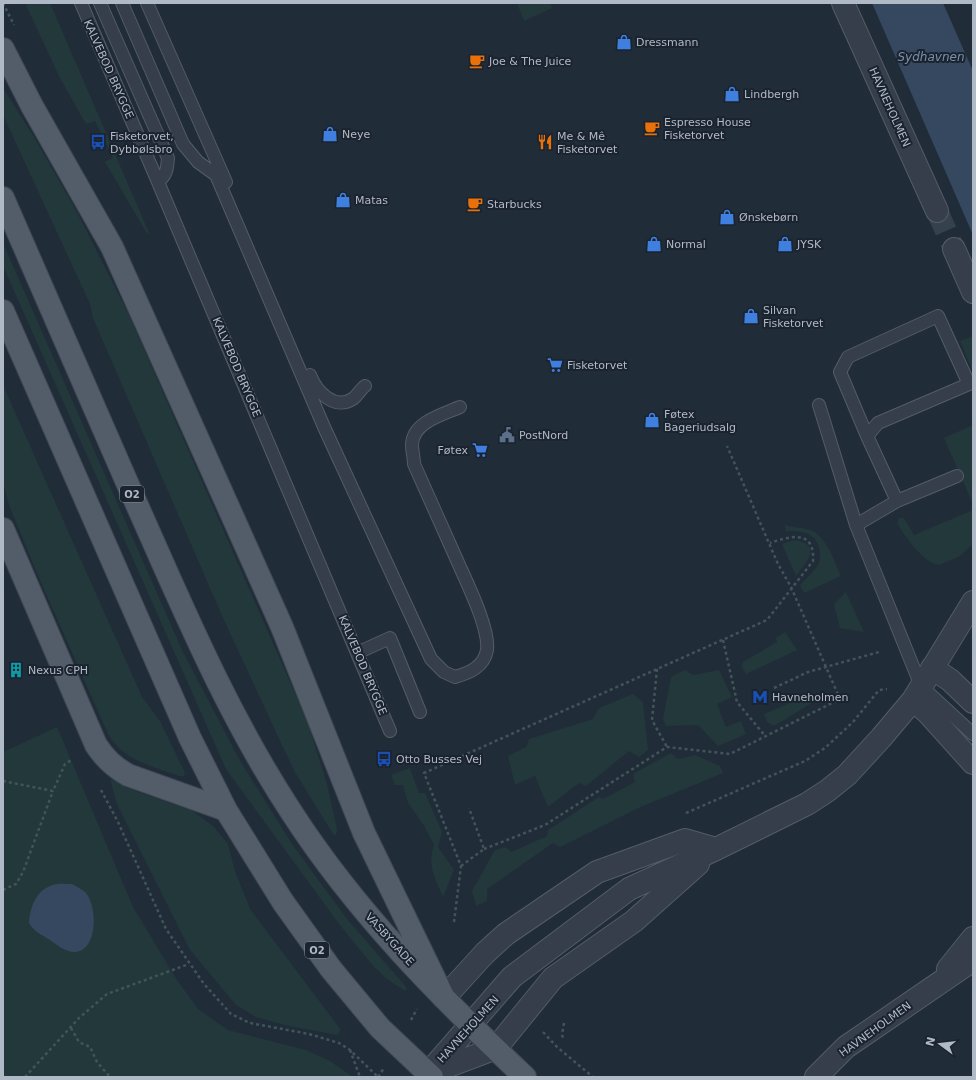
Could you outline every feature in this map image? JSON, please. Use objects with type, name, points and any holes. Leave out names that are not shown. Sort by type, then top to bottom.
[{"type":"main road","points":[[3,49],[32,106],[112,247],[282,627],[364,833],[444,998]]},
{"type":"main road","name":"VASBYGADE","points":[[3,198],[183,609],[239,722],[274,785],[309,838],[365,912],[396,949],[470,1025],[525,1077]]},
{"type":"main road","name":"O2","points":[[3,311],[190,738],[226,810],[283,902],[331,969],[380,1028],[429,1076]]},
{"type":"main road","points":[[3,529],[96,745],[114,767],[128,775],[226,810]]},
{"type":"street","name":"HAVNEHOLMEN","points":[[843,3],[937,211]]},
{"type":"street","points":[[954,249],[973,292]]},
{"type":"street","name":"HAVNEHOLMEN","points":[[429,1076],[470,1025],[512,977],[629,889],[716,849],[807,804],[827,791],[852,770],[922,684],[973,602]]},
{"type":"street","points":[[973,702],[950,680],[922,684],[928,713],[973,763]]},
{"type":"street","points":[[444,998],[485,953],[506,934],[597,872],[685,840],[716,849]]},
{"type":"street","name":"HAVNEHOLMEN","points":[[429,1076],[496,1048],[553,978],[634,921],[716,849]]},
{"type":"street","name":"HAVNEHOLMEN","points":[[936,984],[973,938]]},
{"type":"street","name":"HAVNEHOLMEN","points":[[816,1077],[846,1048],[936,984],[973,960]]},
{"type":"lane","name":"KALVEBOD BRYGGE","points":[[81,3],[390,731]]},
{"type":"lane","points":[[100,3],[168,158],[168,171],[158,182]]},
{"type":"lane","points":[[122,3],[183,144],[198,162],[216,175],[324,427],[431,658],[444,672],[455,677],[471,672],[482,663],[487,649],[485,633],[475,602],[414,464],[412,444],[416,430],[433,419],[460,406]]},
{"type":"lane","points":[[147,3],[313,384],[322,396],[339,402],[353,398],[365,386]]},
{"type":"lane","points":[[867,436],[878,423],[969,384],[938,316],[848,357],[840,372],[867,436],[898,501]]},
{"type":"lane","points":[[819,405],[856,525],[922,684],[973,734]]},
{"type":"lane","points":[[856,525],[898,501],[957,476]]},
{"type":"lane","points":[[357,653],[390,638],[420,712]]},
{"type":"path","points":[[461,866],[484,849],[545,825],[667,747],[730,754],[840,699],[827,666],[727,446]]},
{"type":"path","points":[[454,922],[461,866],[424,773],[767,620],[791,587],[813,561],[814,553],[811,544],[805,539],[797,536],[788,537],[770,543]]},
{"type":"path","points":[[723,640],[737,702],[766,737]]},
{"type":"path","points":[[774,688],[808,672],[879,652]]},
{"type":"path","points":[[657,669],[652,720],[667,747]]},
{"type":"path","points":[[3,890],[16,884],[23,872],[53,791],[65,764],[96,745]]},
{"type":"path","points":[[3,781],[53,791]]},
{"type":"path","points":[[104,798],[118,822],[166,929],[189,964],[209,990],[235,1017],[250,1023],[329,1039],[350,1050],[378,1077]]},
{"type":"path","points":[[469,808],[484,849]]},
{"type":"path","points":[[25,1077],[79,1018],[107,994],[189,964]]},
{"type":"path","points":[[564,1023],[562,1028],[564,1040]]},
{"type":"path","points":[[71,1028],[79,1042],[90,1047],[97,1062],[110,1077]]},
{"type":"path","points":[[350,1050],[360,1077]]},
{"type":"green space","points":[[25,3],[50,3],[150,235],[146,232],[105,162],[113,158],[95,121],[86,124],[60,78]]},
{"type":"green space","points":[[517,3],[550,3],[552,8],[524,21]]},
{"type":"green space","points":[[3,88],[34,137],[77,212],[129,315],[308,723],[327,784],[337,829],[336,835],[333,834],[296,774],[223,618],[93,318],[90,304],[3,115]]},
{"type":"green space","points":[[3,243],[182,650],[239,759],[292,844],[347,919],[407,988],[405,991],[387,979],[374,967],[339,924],[226,769],[3,266]]},
{"type":"green space","points":[[973,336],[973,372],[960,341]]},
{"type":"green space","points":[[3,385],[142,697],[160,721],[185,773],[184,776],[179,776],[139,761],[121,750],[108,734],[36,571],[9,505],[3,482]]},
{"type":"green space","points":[[973,425],[973,504],[944,438]]},
{"type":"green space","points":[[973,510],[973,544],[960,556],[939,565],[927,559],[915,548],[897,523],[899,518],[904,518],[914,535]]},
{"type":"green space","points":[[785,525],[807,529],[819,536],[828,548],[841,576],[804,593],[800,585],[813,572],[819,563],[819,548],[817,542],[810,535],[796,531],[786,531]]},
{"type":"green space","points":[[794,540],[808,545],[810,550],[808,560],[796,576],[782,544]]},
{"type":"green space","points":[[846,592],[864,632],[840,628],[834,604]]},
{"type":"green space","points":[[785,632],[797,650],[746,674],[742,667],[743,662],[777,642],[776,638]]},
{"type":"green space","points":[[685,670],[693,675],[719,670],[732,697],[717,704],[726,727],[741,721],[746,734],[718,746],[698,725],[666,726],[663,719],[671,677]]},
{"type":"green space","points":[[813,693],[815,701],[774,726],[767,722],[764,714]]},
{"type":"green space","points":[[633,694],[643,702],[648,750],[639,757],[629,751],[586,786],[579,783],[548,807],[535,776],[515,785],[508,756],[526,747],[529,739],[593,719],[599,708]]},
{"type":"green space","points":[[57,727],[133,907],[175,977],[198,1009],[228,1030],[306,1050],[330,1061],[353,1077],[3,1077],[3,752]]},
{"type":"green space","points":[[671,753],[678,759],[695,755],[720,766],[723,773],[636,809],[560,847],[553,843],[487,889],[487,901],[476,906],[472,891],[495,850],[506,847],[511,852],[547,836],[548,830],[599,797],[603,799],[635,782],[633,774]]},
{"type":"green space","points":[[410,768],[419,793],[425,793],[442,832],[438,847],[454,870],[443,897],[433,872],[431,859],[434,845],[425,827],[408,803],[403,785],[395,785],[391,775]]},
{"type":"green space","points":[[110,779],[138,792],[193,811],[214,827],[228,844],[235,871],[250,909],[341,1030],[337,1035],[285,1025],[256,1017],[236,1005],[190,950],[117,804]]},
{"type":"water","name":"Sydhavnen","points":[[872,3],[943,3],[973,71],[973,235]]},
{"type":"water","points":[[55,884],[72,884],[85,892],[89,898],[94,916],[92,936],[88,944],[83,950],[75,952],[65,950],[58,946],[35,931],[29,923],[35,900],[42,891]]},
{"type":"tunnel","points":[[937,211],[954,249]]},
{"type":"place","name":"Dressmann","points":[[624,42]]},
{"type":"place","name":"Joe & The Juice","points":[[477,61]]},
{"type":"place","name":"Lindbergh","points":[[732,94]]},
{"type":"place","name":"Espresso House Fisketorvet","points":[[652,128]]},
{"type":"place","name":"Neye","points":[[330,134]]},
{"type":"place","name":"Fisketorvet, Dybbølsbro","points":[[98,142]]},
{"type":"place","name":"Me & Mê Fisketorvet","points":[[545,142]]},
{"type":"place","name":"Matas","points":[[343,200]]},
{"type":"place","name":"Starbucks","points":[[475,204]]},
{"type":"place","name":"Ønskebørn","points":[[727,217]]},
{"type":"place","name":"Normal","points":[[654,244]]},
{"type":"place","name":"JYSK","points":[[785,244]]},
{"type":"place","name":"Silvan Fisketorvet","points":[[751,316]]},
{"type":"place","name":"Fisketorvet","points":[[555,365]]},
{"type":"place","name":"Føtex Bageriudsalg","points":[[652,420]]},
{"type":"place","name":"PostNord","points":[[507,435]]},
{"type":"place","name":"Føtex","points":[[480,450]]},
{"type":"place","name":"Nexus CPH","points":[[16,670]]},
{"type":"place","name":"Havneholmen","points":[[760,697]]},
{"type":"place","name":"Otto Busses Vej","points":[[384,759]]}]
